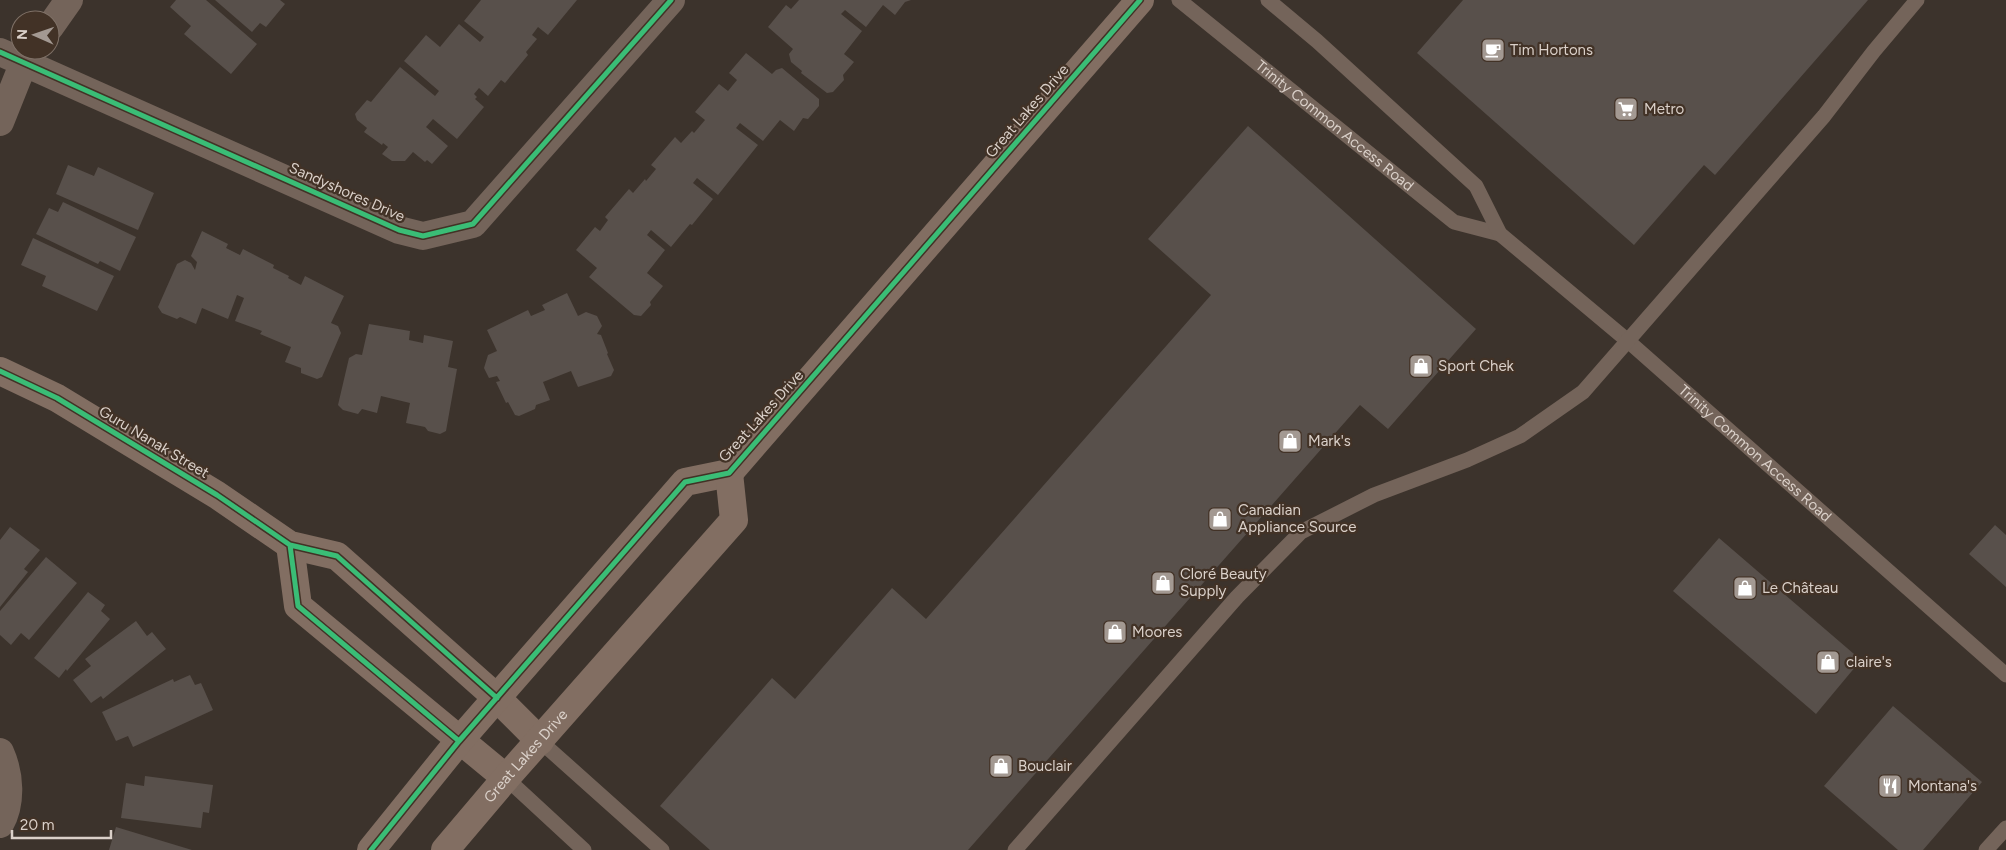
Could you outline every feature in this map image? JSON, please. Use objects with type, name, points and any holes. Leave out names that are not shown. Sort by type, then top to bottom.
[{"type":"street","points":[[60,13],[69,0]]},
{"type":"street","name":"Sandyshores Drive","points":[[37,60],[398,230],[423,236],[473,224],[671,0]]},
{"type":"street","name":"Great Lakes Drive","points":[[371,850],[459,741],[685,482],[729,472],[1140,0]]},
{"type":"street","points":[[0,122],[27,60]]},
{"type":"street","name":"Guru Nanak Street","points":[[0,371],[57,398],[217,495],[290,545],[337,556],[497,698],[540,741]]},
{"type":"street","name":"Great Lakes Drive","points":[[445,850],[506,778],[734,520],[729,472]]},
{"type":"street","points":[[290,545],[298,606],[506,778]]},
{"type":"street","points":[[0,752],[4,762],[8,787],[7,812],[0,824]]},
{"type":"lane","name":"Trinity Common Access Road","points":[[1179,0],[1454,222],[1500,234]]},
{"type":"lane","name":"Trinity Common Access Road","points":[[1268,0],[1317,41],[1476,186],[1500,234],[1628,341],[2006,675]]},
{"type":"lane","points":[[1015,850],[1237,597],[1301,532],[1374,496],[1468,460],[1520,436],[1583,392],[1824,116],[1874,51],[1917,0]]},
{"type":"lane","points":[[540,741],[662,850]]},
{"type":"lane","points":[[506,778],[584,850]]},
{"type":"lane","points":[[1986,850],[2006,828]]},
{"type":"building","points":[[176,0],[206,0],[257,44],[231,74],[184,34],[191,26],[170,7]]},
{"type":"building","points":[[215,0],[280,0],[285,4],[266,27],[260,23],[252,32]]},
{"type":"building","points":[[481,0],[577,0],[548,35],[538,27],[532,35],[537,39],[526,52],[528,55],[505,83],[501,80],[488,96],[479,88],[474,94],[477,97],[475,99],[484,107],[457,139],[433,119],[426,127],[448,146],[432,164],[427,160],[425,162],[413,152],[405,161],[392,161],[382,154],[388,147],[364,132],[367,128],[357,120],[355,114],[367,100],[371,102],[400,67],[435,96],[439,91],[404,61],[426,35],[440,47],[459,24],[480,42],[484,37],[464,21]]},
{"type":"building","points":[[799,0],[911,0],[905,2],[895,15],[883,5],[866,27],[845,10],[841,14],[862,31],[844,54],[854,62],[843,75],[844,80],[833,92],[827,93],[801,73],[802,71],[791,62],[789,54],[793,49],[768,27],[786,5],[791,9]]},
{"type":"building","name":"Metro","points":[[1463,0],[1868,0],[1715,175],[1704,165],[1634,245],[1417,53]]},
{"type":"building","points":[[746,53],[772,74],[782,68],[819,99],[819,106],[808,119],[803,118],[794,131],[780,120],[763,141],[740,123],[736,128],[758,145],[718,195],[697,178],[693,183],[713,199],[692,225],[690,224],[671,247],[651,230],[647,235],[665,250],[647,273],[663,286],[650,302],[651,305],[641,316],[634,315],[589,277],[597,268],[576,250],[595,227],[600,231],[608,220],[605,217],[629,189],[633,193],[645,179],[646,181],[656,169],[651,165],[675,137],[681,143],[692,131],[694,133],[705,120],[695,112],[719,84],[728,91],[737,80],[729,73]]},
{"type":"building","points":[[1248,126],[1476,329],[1388,429],[1360,405],[968,850],[710,850],[660,806],[772,678],[795,699],[892,588],[926,619],[1211,295],[1148,239]]},
{"type":"building","points":[[68,165],[94,176],[98,167],[154,193],[138,230],[56,194]]},
{"type":"building","points":[[63,202],[136,237],[120,271],[100,261],[98,264],[36,234],[49,208],[58,212]]},
{"type":"building","points":[[202,231],[228,244],[226,248],[240,255],[243,249],[274,265],[273,268],[301,285],[305,276],[344,296],[331,323],[338,326],[341,333],[322,377],[317,379],[301,373],[301,368],[285,362],[291,347],[260,334],[262,331],[235,321],[244,298],[237,295],[228,319],[202,308],[196,324],[180,317],[177,319],[162,313],[158,307],[177,264],[185,260],[191,263],[195,270],[197,262],[191,256]]},
{"type":"building","points":[[33,238],[114,276],[97,311],[42,286],[46,276],[21,265]]},
{"type":"building","points":[[567,293],[578,316],[586,312],[597,316],[602,326],[597,334],[601,335],[614,370],[611,376],[578,387],[571,371],[543,382],[550,400],[536,405],[535,409],[519,416],[515,415],[508,402],[506,403],[496,382],[500,381],[497,376],[489,378],[484,368],[488,355],[497,351],[487,330],[528,310],[531,316],[545,310],[542,305]]},
{"type":"building","points":[[369,324],[410,331],[409,340],[423,343],[424,335],[453,341],[448,367],[457,369],[446,431],[440,434],[428,431],[425,427],[406,423],[410,403],[381,396],[377,413],[362,409],[358,414],[343,410],[338,405],[349,358],[356,354],[362,355]]},
{"type":"building","points":[[1995,525],[2006,535],[2006,587],[1969,554]]},
{"type":"building","points":[[10,527],[40,550],[24,569],[28,572],[0,607],[0,540]]},
{"type":"building","points":[[1719,538],[1861,660],[1816,714],[1673,591]]},
{"type":"building","points":[[46,557],[77,583],[29,640],[21,633],[11,645],[0,635],[0,611]]},
{"type":"building","points":[[88,592],[105,605],[101,611],[110,619],[59,678],[34,658]]},
{"type":"building","points":[[136,621],[147,636],[152,632],[166,649],[103,699],[101,696],[91,703],[73,680],[91,666],[85,659]]},
{"type":"building","points":[[190,675],[195,685],[201,683],[213,710],[133,747],[128,736],[116,741],[102,712],[173,679],[174,682]]},
{"type":"building","points":[[1893,706],[1982,782],[1923,850],[1898,850],[1824,786]]},
{"type":"building","points":[[145,776],[213,785],[209,813],[203,812],[201,828],[121,818],[126,783],[144,786]]},
{"type":"building","points":[[116,827],[192,850],[109,850]]},
{"type":"cycle path","points":[[0,52],[399,230],[423,236],[473,224],[671,0]]},
{"type":"cycle path","points":[[371,850],[459,741],[685,482],[729,473],[1140,0]]},
{"type":"cycle path","points":[[0,371],[57,398],[217,495],[290,545],[337,556],[497,698]]},
{"type":"cycle path","points":[[290,545],[298,606],[459,741]]},
{"type":"place","name":"Tim Hortons","points":[[1493,50]]},
{"type":"place","name":"Metro","points":[[1626,109]]},
{"type":"place","name":"Sport Chek","points":[[1421,366]]},
{"type":"place","name":"Mark's","points":[[1290,441]]},
{"type":"place","name":"Canadian Appliance Source","points":[[1220,519]]},
{"type":"place","name":"Cloré Beauty Supply","points":[[1163,583]]},
{"type":"place","name":"Le Château","points":[[1745,588]]},
{"type":"place","name":"Moores","points":[[1115,632]]},
{"type":"place","name":"claire's","points":[[1828,662]]},
{"type":"place","name":"Bouclair","points":[[1001,766]]},
{"type":"place","name":"Montana's","points":[[1890,786]]}]
